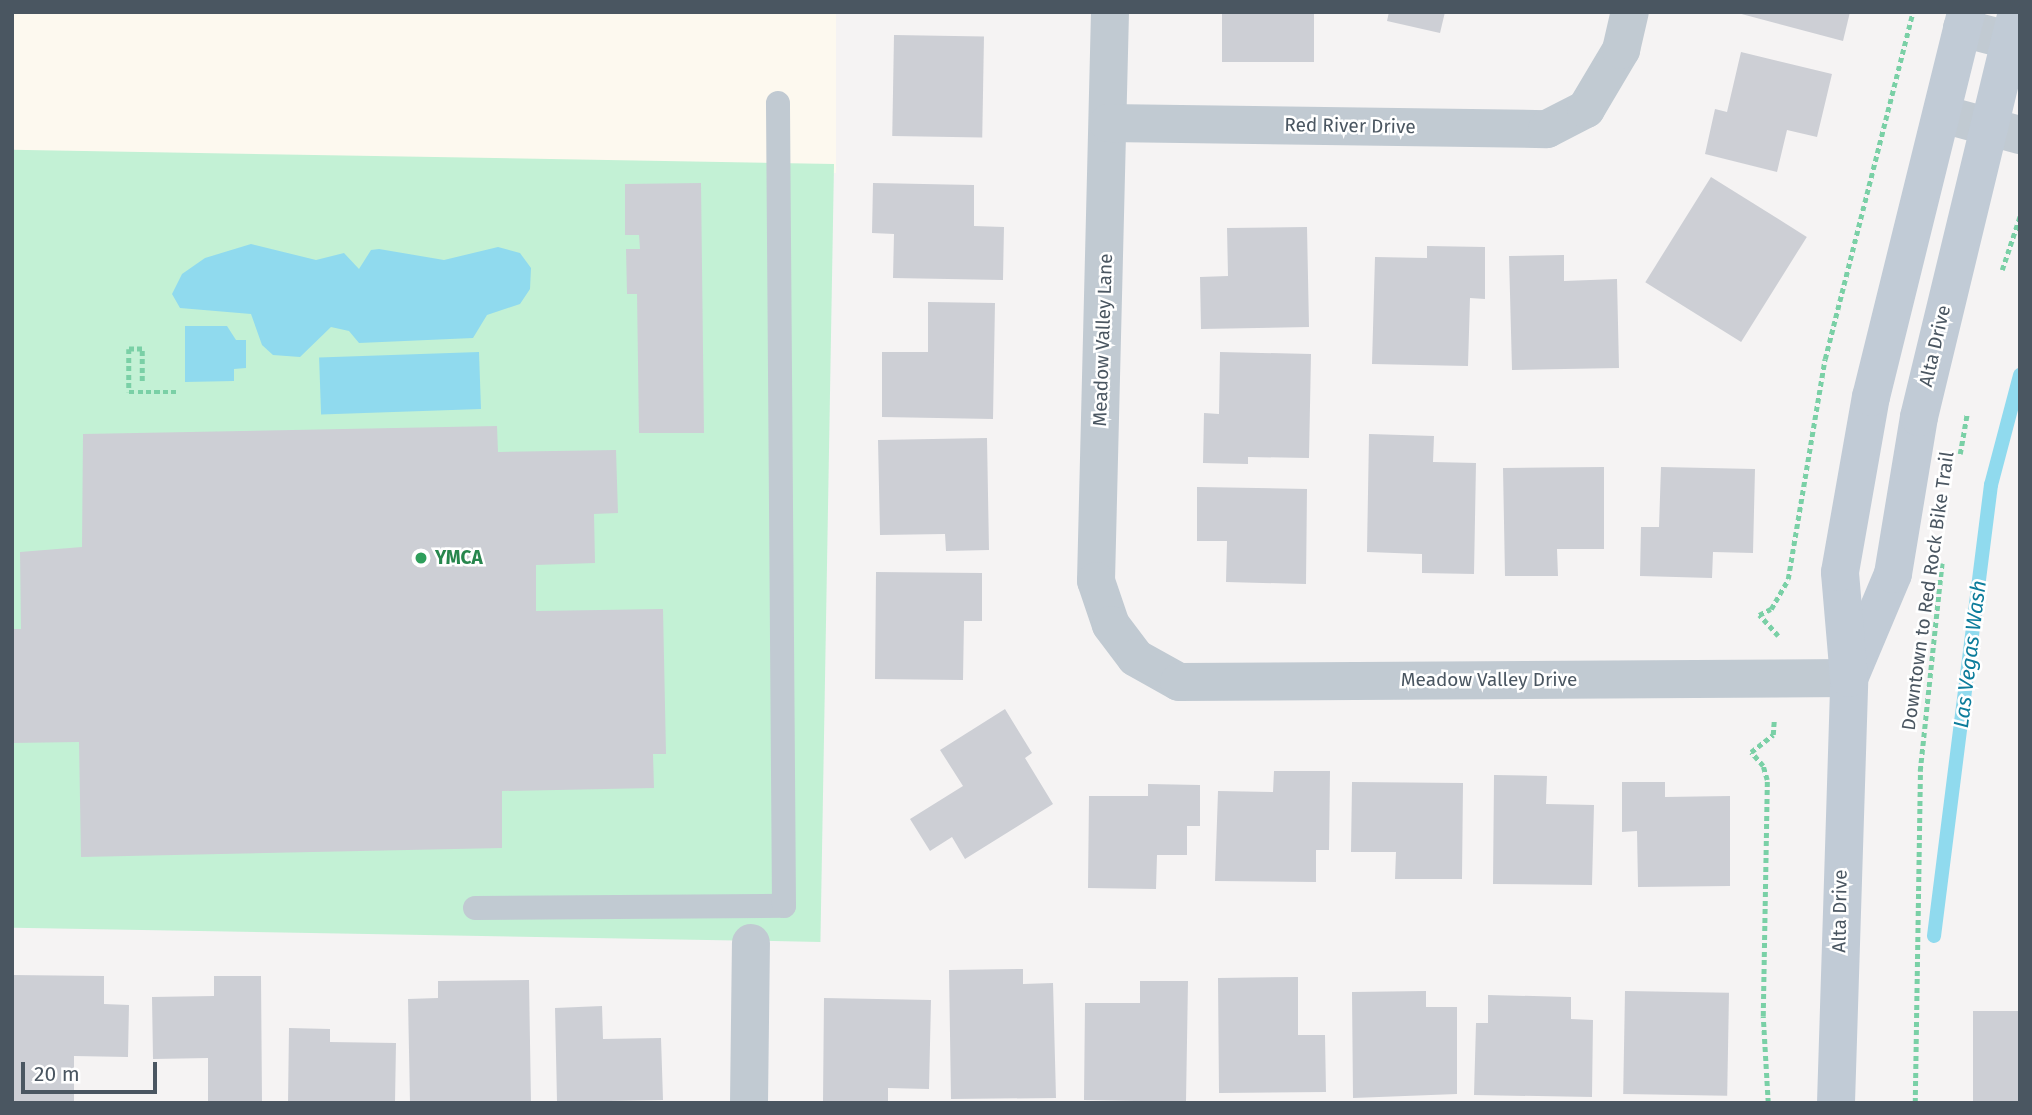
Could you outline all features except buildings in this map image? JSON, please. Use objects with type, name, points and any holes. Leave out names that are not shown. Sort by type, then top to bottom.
[{"type":"main road","name":"Alta Drive","points":[[1836,1103],[1849,678],[1840,572],[1871,397],[1964,20]]},
{"type":"main road","name":"Alta Drive","points":[[1849,678],[1893,574],[1919,417],[2004,131],[2016,32]]},
{"type":"street","name":"Meadow Valley Lane","points":[[1110,12],[1096,581],[1111,625],[1136,658]]},
{"type":"street","name":"Red River Drive","points":[[1108,123],[1547,129],[1586,109],[1621,50],[1630,12]]},
{"type":"street","points":[[1964,20],[2016,32]]},
{"type":"street","points":[[1942,114],[2004,131]]},
{"type":"street","name":"Meadow Valley Drive","points":[[1136,658],[1179,682],[1849,678]]},
{"type":"street","points":[[749,1103],[751,943]]},
{"type":"lane","points":[[475,908],[784,906],[778,103]]},
{"type":"lane","points":[[751,906],[751,943]]},
{"type":"path","points":[[1759,615],[1771,609],[1788,579],[1825,359],[1913,12]]},
{"type":"path","points":[[1999,281],[2020,216]]},
{"type":"path","points":[[142,381],[142,349],[129,349],[129,392],[179,392]]},
{"type":"path","name":"Downtown to Red Rock Bike Trail","points":[[1958,467],[1969,403]]},
{"type":"path","name":"Downtown to Red Rock Bike Trail","points":[[1915,1103],[1918,796],[1926,685],[1943,555]]},
{"type":"path","points":[[1751,752],[1763,766],[1767,780],[1763,1016],[1768,1103]]},
{"type":"shaded area","points":[[12,12],[836,12],[836,173],[12,173]]},
{"type":"green space","name":"YMCA","points":[[12,150],[834,164],[820,942],[12,928]]},
{"type":"water","points":[[251,244],[316,260],[344,253],[359,269],[371,250],[444,260],[498,247],[520,253],[531,268],[530,289],[520,304],[487,315],[473,338],[359,343],[349,331],[331,327],[300,357],[273,355],[262,345],[251,314],[180,308],[172,294],[182,274],[205,258]]},
{"type":"water","points":[[185,326],[227,326],[236,340],[246,340],[246,368],[234,369],[234,381],[185,382]]},
{"type":"water","points":[[479,352],[481,409],[321,415],[319,358]]},
{"type":"waterway","name":"Las Vegas Wash","points":[[1934,936],[1991,485],[2020,375]]},
{"type":"place","name":"YMCA","points":[[421,558]]}]
